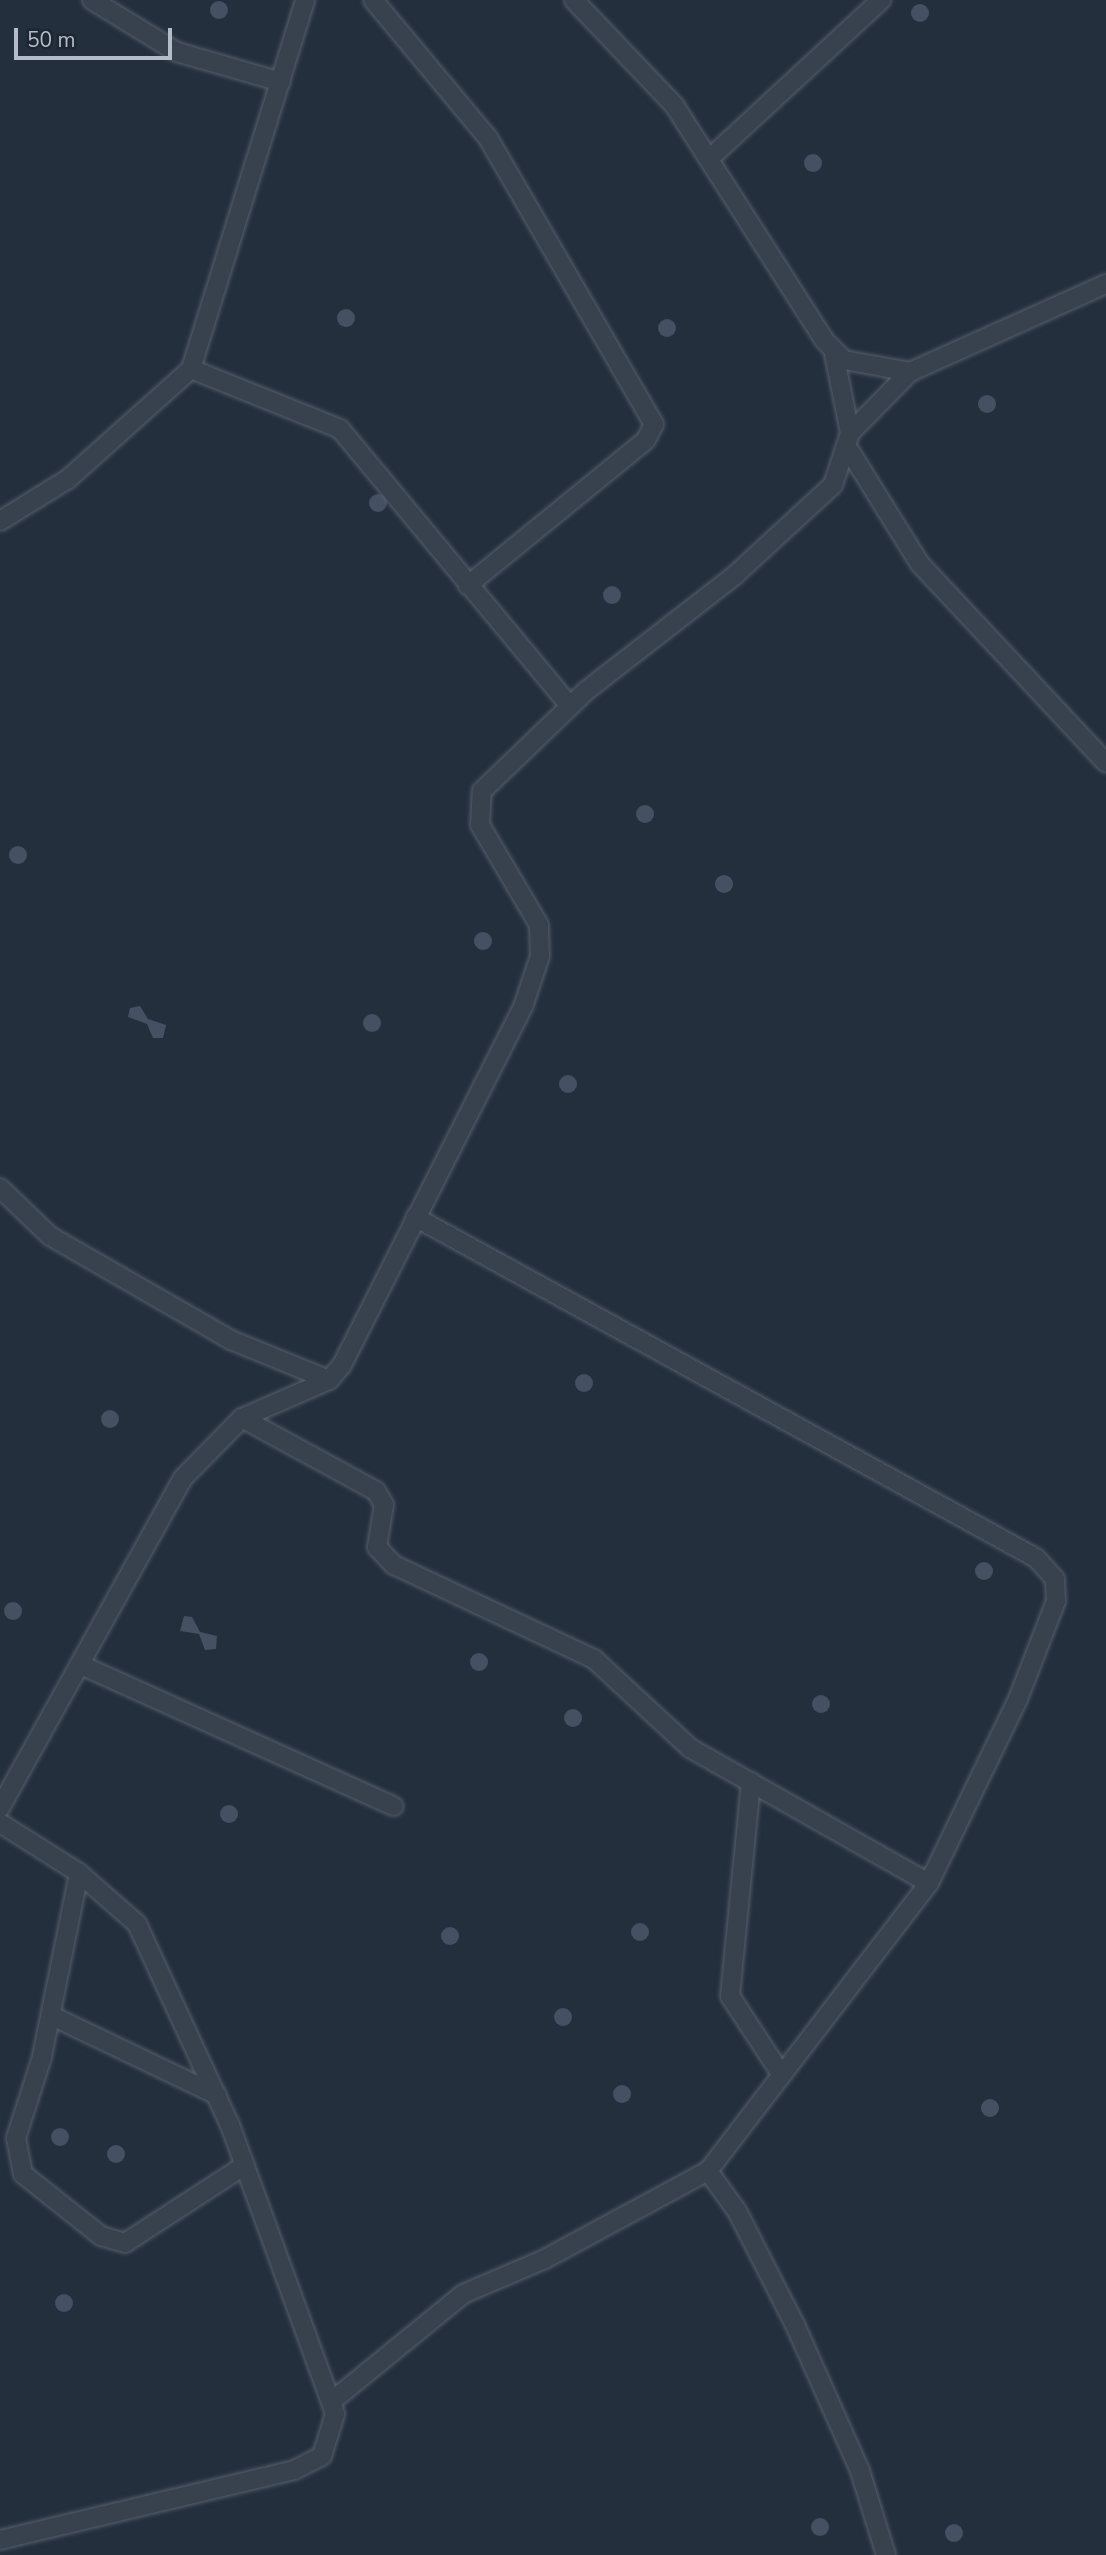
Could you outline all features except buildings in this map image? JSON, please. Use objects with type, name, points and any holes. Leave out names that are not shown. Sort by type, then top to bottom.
[{"type":"street","points":[[92,0],[177,52],[281,82]]},
{"type":"street","points":[[0,521],[68,479],[191,369],[305,0]]},
{"type":"street","points":[[373,0],[488,138],[654,424],[646,440],[468,584]]},
{"type":"street","points":[[574,0],[674,105],[834,354],[850,441],[920,564],[1106,763]]},
{"type":"street","points":[[710,158],[881,0]]},
{"type":"street","points":[[0,1808],[81,1665],[167,1497],[242,1418],[329,1380],[524,1004],[540,956],[539,925],[480,825],[477,803],[493,777],[570,706],[735,575],[832,485],[850,441],[910,372],[1106,284]]},
{"type":"street","points":[[834,354],[910,372]]},
{"type":"street","points":[[191,369],[340,429],[570,706]]},
{"type":"street","points":[[0,1188],[50,1236],[231,1340],[329,1380]]},
{"type":"street","points":[[332,2401],[463,2294],[557,2253],[708,2171],[929,1883],[1037,1650],[1056,1601],[1049,1569],[415,1217]]},
{"type":"street","points":[[242,1418],[380,1494],[377,1547],[394,1564],[594,1660],[680,1741],[929,1883]]},
{"type":"street","points":[[81,1665],[394,1806]]},
{"type":"street","points":[[751,1782],[730,1996],[781,2074]]},
{"type":"street","points":[[0,1823],[79,1873],[136,1924],[217,2095],[332,2401],[331,2436],[315,2462],[0,2539]]},
{"type":"street","points":[[79,1873],[61,1940],[52,2016],[16,2138],[16,2156],[23,2174],[101,2235],[131,2242],[183,2200],[245,2165]]},
{"type":"street","points":[[52,2016],[217,2095]]},
{"type":"street","points":[[708,2171],[743,2222],[796,2327],[860,2471],[886,2555]]}]
